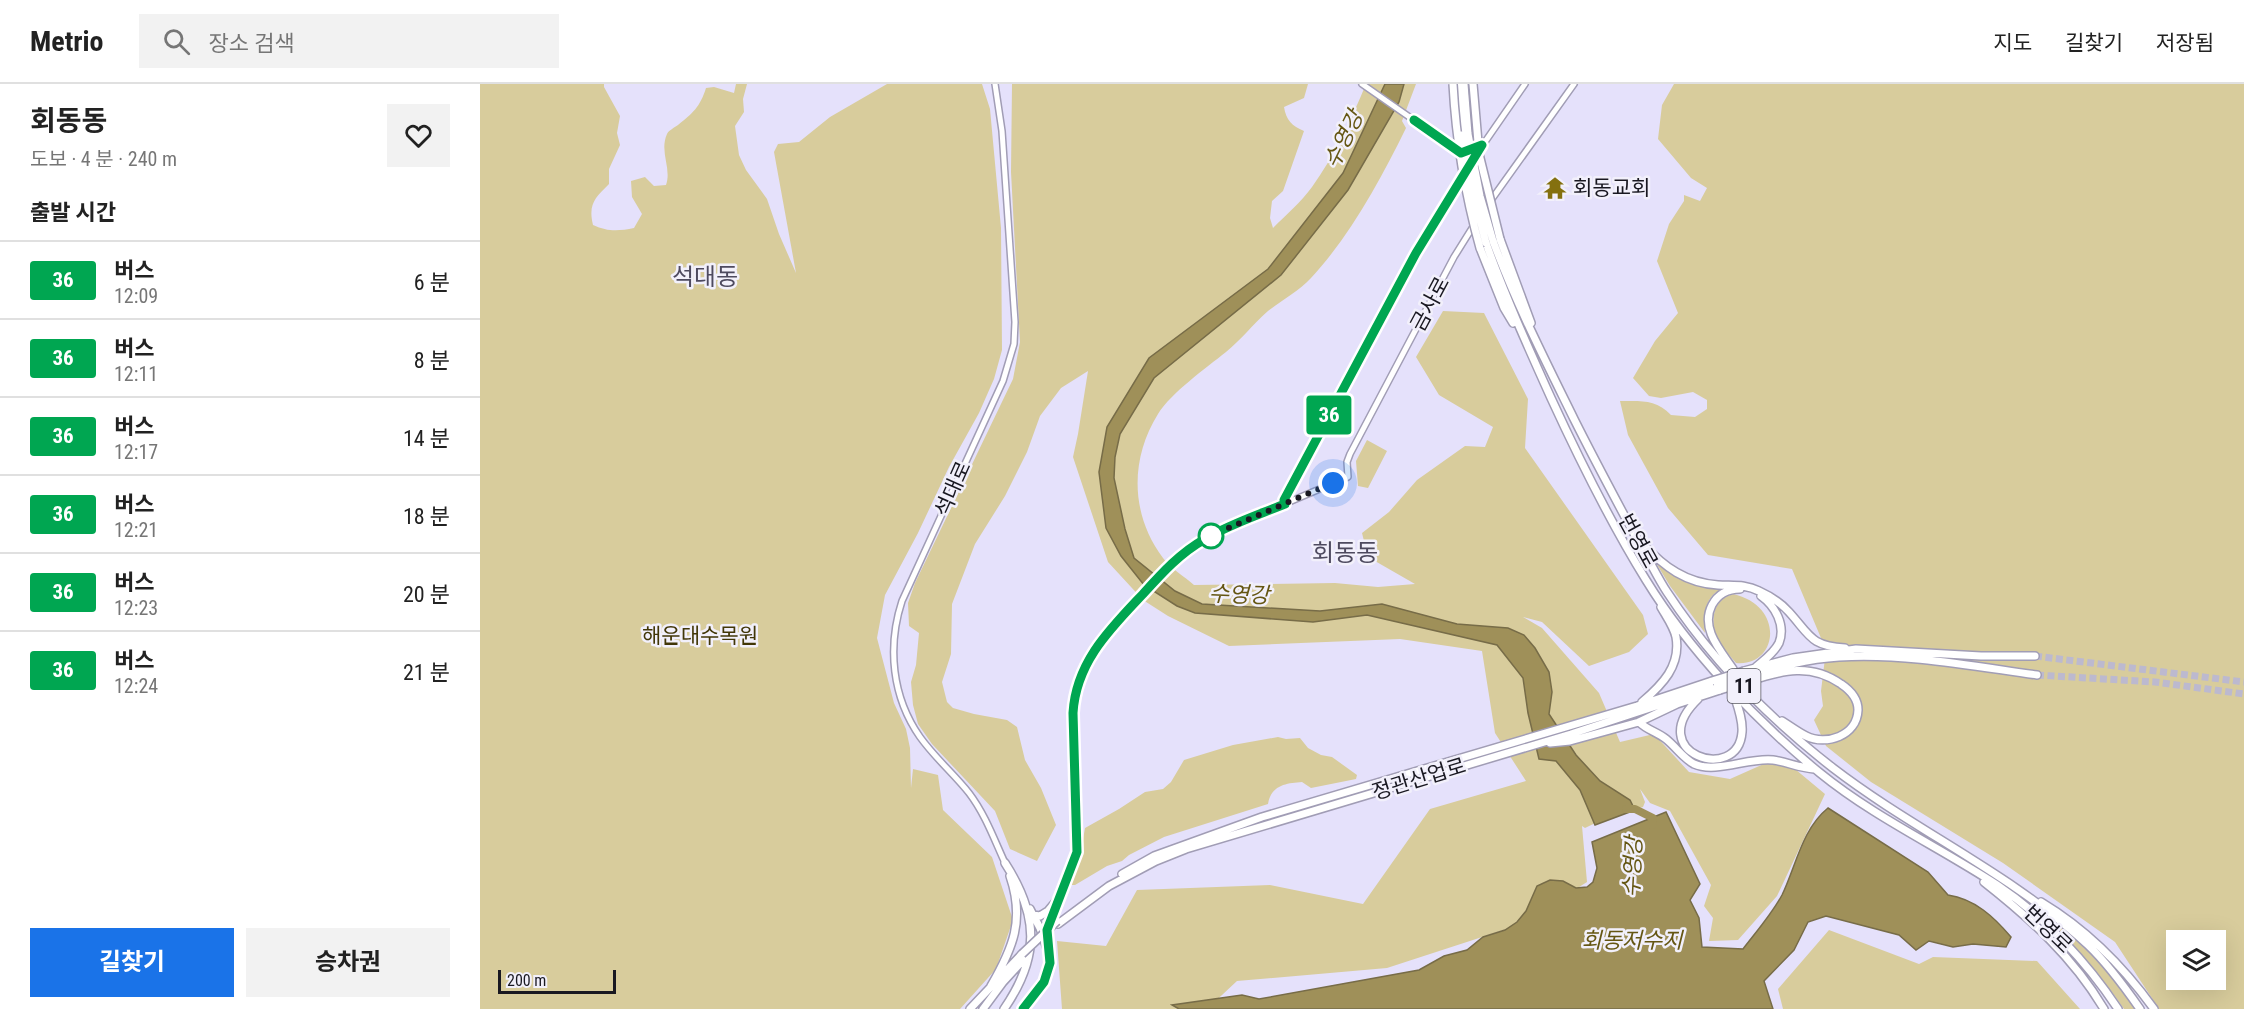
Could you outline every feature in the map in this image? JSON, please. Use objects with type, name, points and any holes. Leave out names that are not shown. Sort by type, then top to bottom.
[{"type":"highway","points":[[1456,84],[1458,145],[1463,178],[1480,248],[1504,308],[1531,354]]},
{"type":"highway","name":"번영로","points":[[1456,84],[1473,193],[1493,241],[1540,351],[1608,488],[1683,616],[1720,661],[1746,678],[1767,711],[1801,743],[1858,786],[2063,916],[2090,938],[2126,973],[2154,1009]]},
{"type":"highway","name":"번영로","points":[[1464,84],[1465,135]]},
{"type":"highway","points":[[1473,84],[1479,154],[1493,241]]},
{"type":"highway","name":"번영로","points":[[1493,241],[1501,284],[1584,469],[1647,582],[1683,631],[1734,693],[1816,770],[1879,814],[1996,885],[2040,918],[2087,968],[2118,1009]]},
{"type":"highway","points":[[1635,534],[1664,566],[1681,576],[1698,583],[1741,584],[1756,589],[1781,605],[1807,636],[1819,643],[1856,649],[1981,656],[2035,656]]},
{"type":"highway","points":[[1638,709],[1668,678],[1676,646],[1674,631],[1647,582]]},
{"type":"highway","points":[[1743,589],[1754,591],[1771,604],[1778,614],[1781,630],[1779,642],[1772,654],[1746,678],[1713,638],[1708,622],[1708,616],[1715,600],[1727,591],[1743,589]]},
{"type":"highway","points":[[1754,669],[1793,658],[1856,649]]},
{"type":"highway","points":[[970,1009],[1058,922],[1101,888],[1154,856],[1262,817],[1443,762],[1495,751],[1795,663],[1840,657],[1907,658],[2037,675]]},
{"type":"highway","points":[[1771,674],[1824,658]]},
{"type":"highway","points":[[1734,693],[1742,723],[1739,743],[1725,757],[1705,760],[1696,756],[1682,741],[1681,720],[1686,711],[1716,686],[1771,674],[1800,670],[1816,671],[1850,690],[1856,699],[1858,710],[1855,722],[1848,731],[1828,741],[1806,736],[1767,711]]},
{"type":"highway","points":[[1527,746],[1570,741],[1639,722],[1677,704],[1701,697]]},
{"type":"highway","name":"정관산업로","points":[[1058,922],[1108,886],[1156,861],[1186,849],[1446,771],[1495,751],[1527,746],[1638,709]]},
{"type":"highway","points":[[1639,722],[1646,729],[1664,737],[1683,756],[1700,765],[1711,767],[1774,760],[1816,770]]},
{"type":"highway","points":[[1005,863],[1040,928],[1049,954]]},
{"type":"highway","points":[[991,986],[1011,946],[1018,916],[1018,903],[1005,863]]},
{"type":"highway","name":"번영로","points":[[1963,866],[2025,915],[2051,939],[2068,958],[2104,1009]]},
{"type":"highway","name":"번영로","points":[[1993,873],[2066,925],[2090,947],[2140,1009]]},
{"type":"highway","points":[[1033,915],[1044,914],[1058,898]]},
{"type":"highway","points":[[1004,1009],[1019,985],[1028,962],[1031,935],[1026,902]]},
{"type":"highway","points":[[983,1009],[1024,956]]},
{"type":"main road","name":"석대로","points":[[995,84],[1000,110],[1005,166],[1015,322],[1014,344],[1003,381],[902,601],[896,620],[893,660],[899,691],[912,724],[928,747],[973,799],[1005,863]]},
{"type":"main road","points":[[1362,84],[1472,161]]},
{"type":"main road","points":[[1023,1009],[1044,982],[1050,963],[1047,930],[1077,852],[1074,696],[1080,678],[1100,639],[1185,551],[1205,538],[1285,504],[1284,500],[1420,247],[1482,145],[1525,84]]},
{"type":"main road","name":"금사로","points":[[1285,504],[1348,477],[1347,462],[1350,454],[1454,257],[1479,217],[1574,84]]},
{"type":"main road","points":[[1461,153],[1482,145]]},
{"type":"green space","name":"해운대수목원","points":[[480,84],[604,84],[620,116],[617,133],[620,145],[609,169],[609,184],[594,202],[591,212],[593,225],[604,229],[623,230],[634,228],[642,214],[632,197],[631,181],[645,177],[654,186],[666,185],[668,172],[664,147],[670,130],[695,109],[706,88],[714,87],[734,93],[736,84],[747,84],[743,99],[744,112],[735,126],[739,155],[746,170],[767,199],[796,273],[774,152],[778,144],[799,142],[830,117],[887,84],[982,84],[990,109],[1001,228],[1002,350],[994,379],[979,413],[949,467],[885,595],[877,638],[894,703],[906,729],[910,748],[911,788],[913,769],[938,775],[943,810],[992,857],[1013,920],[996,969],[960,1009],[480,1009]]},
{"type":"green space","points":[[1012,84],[1308,84],[1304,98],[1284,107],[1290,122],[1304,131],[1283,191],[1272,201],[1270,218],[1273,228],[1303,198],[1320,175],[1342,137],[1366,84],[1416,84],[1402,121],[1406,128],[1352,226],[1325,262],[1306,283],[1268,311],[1231,347],[1180,389],[1158,414],[1142,449],[1139,468],[1138,486],[1144,523],[1163,558],[1194,585],[1335,583],[1378,587],[1415,584],[1368,557],[1362,533],[1389,512],[1417,480],[1465,446],[1485,447],[1493,427],[1439,395],[1416,357],[1443,311],[1484,313],[1528,399],[1525,448],[1643,615],[1648,634],[1629,652],[1589,666],[1542,622],[1523,617],[1542,628],[1599,693],[1620,742],[1654,734],[1689,772],[1730,779],[1766,763],[1795,769],[1825,794],[1777,896],[1738,940],[1709,941],[1713,918],[1704,906],[1711,885],[1670,811],[1650,803],[1640,789],[1645,802],[1643,807],[1612,815],[1585,828],[1582,826],[1587,882],[1519,925],[1387,968],[1237,981],[1207,1009],[1062,1009],[1057,941],[1106,946],[1137,890],[1270,885],[1363,904],[1430,809],[1526,781],[1495,733],[1482,651],[1400,639],[1229,646],[1168,616],[1143,600],[1108,562],[1073,457],[1088,371],[1061,388],[1040,416],[1027,452],[1005,496],[975,544],[952,604],[951,654],[942,682],[947,702],[953,708],[1007,720],[1017,727],[1025,760],[1041,788],[1056,825],[1037,861],[1010,849],[995,811],[932,744],[918,724],[913,705],[911,682],[916,665],[919,633],[909,626],[908,603],[915,583],[1013,379],[1020,342],[1011,172]]},
{"type":"green space","points":[[1674,84],[2244,84],[2244,1009],[2159,1009],[2115,942],[2003,863],[1871,782],[1826,746],[1814,720],[1823,706],[1821,691],[1826,650],[1792,569],[1708,555],[1668,508],[1628,435],[1620,401],[1641,401],[1654,404],[1671,415],[1695,417],[1707,409],[1707,400],[1693,392],[1661,398],[1649,396],[1633,378],[1655,341],[1678,313],[1657,261],[1669,224],[1684,201],[1684,195],[1700,201],[1707,188],[1691,178],[1658,139],[1662,105]]},
{"type":"green space","points":[[1367,440],[1387,451],[1368,488],[1358,486],[1356,461]]},
{"type":"green space","points":[[1653,558],[1669,572],[1686,582],[1704,587],[1725,588],[1709,600],[1704,619],[1705,633],[1670,586]]},
{"type":"green space","points":[[1733,594],[1750,601],[1762,610],[1768,622],[1770,634],[1767,646],[1761,656],[1750,662],[1736,663],[1721,645],[1713,623],[1716,608],[1720,602]]},
{"type":"green space","points":[[1278,737],[1300,738],[1308,748],[1321,755],[1332,757],[1357,775],[1356,779],[1311,788],[1302,782],[1285,784],[1272,793],[1268,804],[1164,837],[1075,885],[1069,885],[1080,857],[1085,828],[1145,792],[1163,789],[1171,782],[1184,760],[1233,745]]},
{"type":"green space","points":[[2043,913],[2094,957],[2136,1009],[2124,1009],[2086,960],[2041,916]]},
{"type":"green space","points":[[1829,930],[1919,964],[1933,957],[2037,961],[2080,1009],[1783,1009],[1778,989]]},
{"type":"water","name":"수영강","points":[[1385,84],[1404,84],[1399,102],[1348,190],[1281,275],[1154,378],[1120,434],[1115,457],[1114,478],[1125,529],[1134,558],[1175,591],[1202,604],[1320,611],[1382,604],[1457,624],[1508,628],[1524,635],[1535,648],[1549,672],[1552,692],[1549,714],[1576,755],[1600,781],[1630,800],[1635,810],[1595,825],[1580,790],[1556,761],[1539,759],[1528,713],[1523,678],[1497,645],[1367,615],[1313,622],[1195,613],[1177,606],[1144,585],[1121,556],[1106,528],[1099,472],[1107,427],[1149,358],[1268,269],[1343,173]]},
{"type":"water","name":"회동저수지","points":[[1828,808],[1928,872],[1948,895],[1967,900],[1983,910],[2011,937],[2006,947],[1973,944],[1953,947],[1929,941],[1916,950],[1899,935],[1826,916],[1808,922],[1794,950],[1764,981],[1773,1009],[1179,1009],[1172,1005],[1242,995],[1259,999],[1419,970],[1444,956],[1467,950],[1483,937],[1505,930],[1517,922],[1526,911],[1537,886],[1550,880],[1563,881],[1576,888],[1587,887],[1593,882],[1597,868],[1592,842],[1666,812],[1700,884],[1690,900],[1699,918],[1702,947],[1743,949],[1778,902],[1800,848],[1812,826]]},
{"type":"waterway","name":"수영강","points":[[1626,809],[1635,809],[1653,818],[1652,825]]},
{"type":"tunnel","points":[[2035,656],[2244,682]]},
{"type":"tunnel","points":[[2037,675],[2155,682],[2244,694]]},
{"type":"bus line","name":"36","points":[[1023,1009],[1044,982],[1050,963],[1047,930],[1077,852],[1073,713],[1074,696],[1080,678],[1100,639],[1185,551],[1205,538],[1285,504],[1284,500],[1379,321],[1482,145],[1461,153],[1414,120]]},
{"type":"place","name":"회동교회","points":[[1555,188]]},
{"type":"district","name":"석대동","points":[[705,277]]},
{"type":"district","name":"회동동","points":[[1345,553]]},
{"type":"route","points":[[1211,536],[1205,538],[1333,483]]}]
